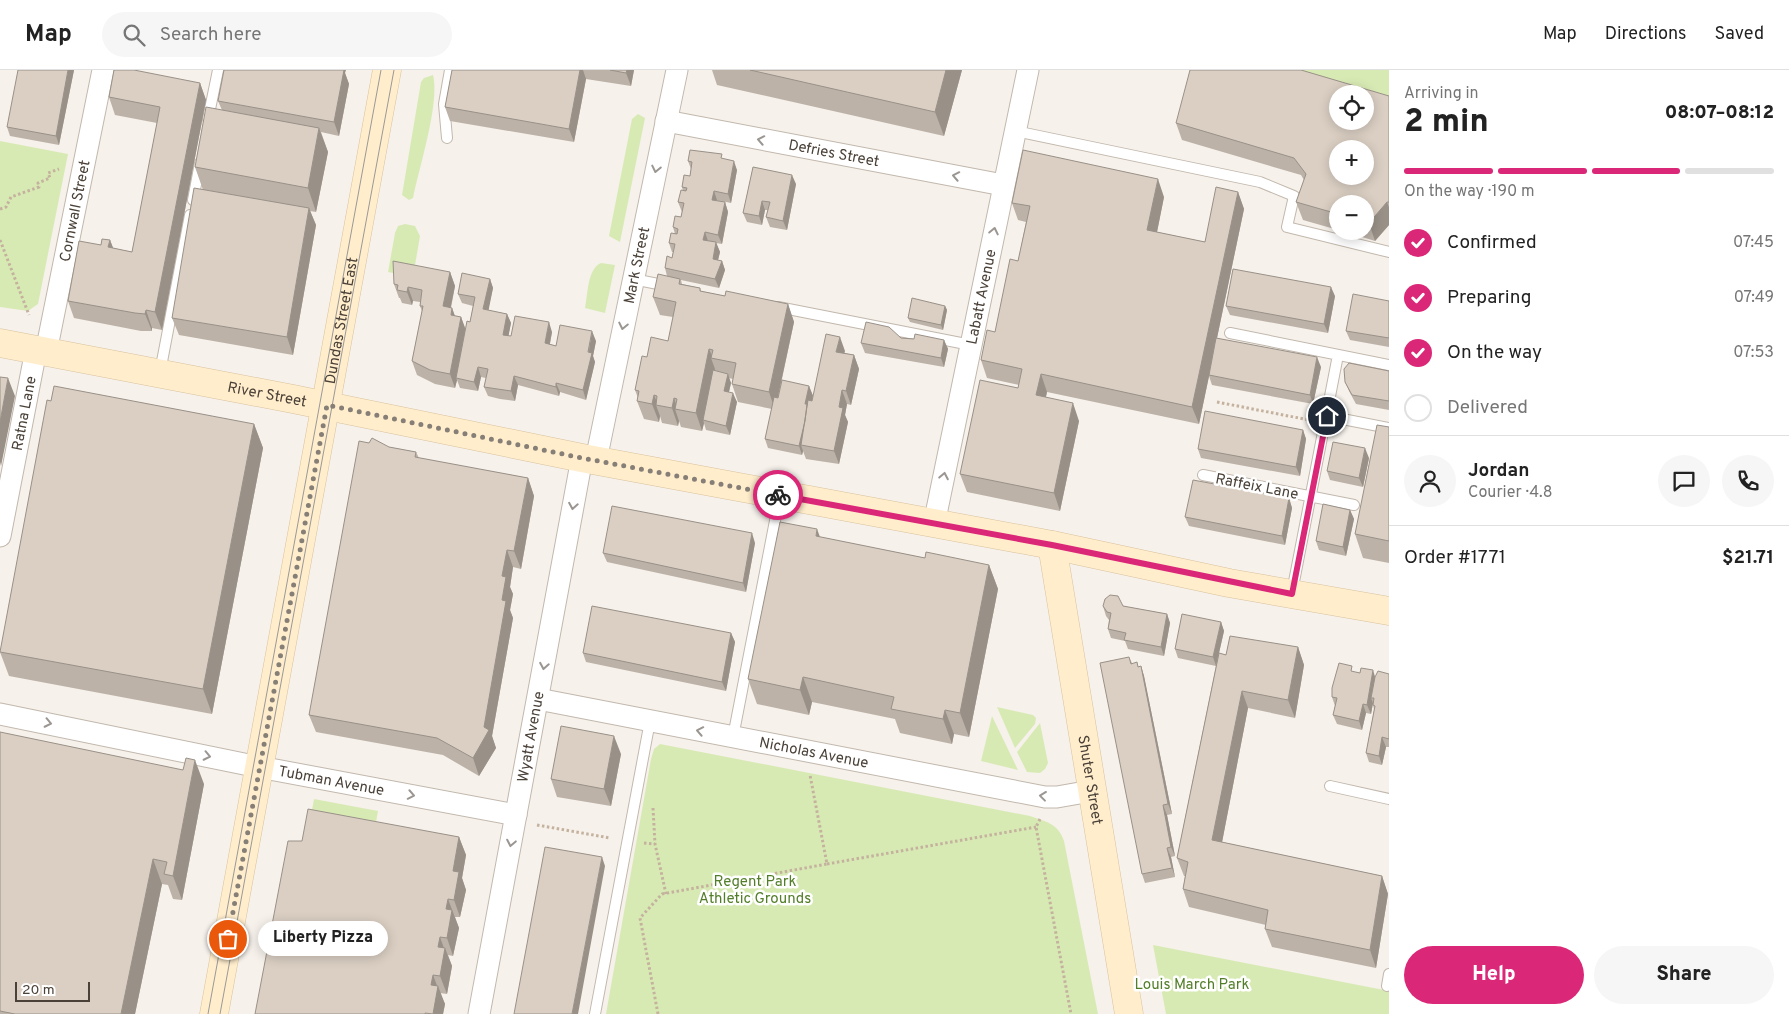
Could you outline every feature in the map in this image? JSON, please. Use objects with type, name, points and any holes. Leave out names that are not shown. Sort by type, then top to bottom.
[{"type":"street","name":"Cornwall Street","points":[[41,351],[103,70]]},
{"type":"street","name":"Dundas Street East","points":[[214,1014],[387,70]]},
{"type":"street","name":"Mark Street","points":[[589,459],[633,279],[678,70]]},
{"type":"street","name":"Labatt Avenue","points":[[934,524],[1028,70]]},
{"type":"street","name":"Defries Street","points":[[666,121],[1004,185]]},
{"type":"street","name":"River Street","points":[[0,343],[327,405],[589,459],[1052,545],[1292,594],[1389,611]]},
{"type":"street","name":"Ratna Lane","points":[[0,536],[41,351]]},
{"type":"street","name":"Wyatt Avenue","points":[[479,1014],[524,819],[538,699],[589,459]]},
{"type":"street","name":"Shuter Street","points":[[1052,545],[1129,1014]]},
{"type":"street","name":"Nicholas Avenue","points":[[538,699],[1045,797],[1057,797],[1091,791]]},
{"type":"street","name":"Tubman Avenue","points":[[0,714],[524,819]]},
{"type":"lane","points":[[207,128],[218,70]]},
{"type":"lane","points":[[447,138],[444,104],[450,70]]},
{"type":"lane","points":[[1015,131],[1260,182],[1294,196],[1287,227],[1389,252]]},
{"type":"lane","points":[[160,374],[203,148]]},
{"type":"lane","points":[[633,279],[677,288]]},
{"type":"lane","points":[[767,305],[971,345]]},
{"type":"lane","points":[[1230,333],[1389,365]]},
{"type":"lane","name":"Raffeix Lane","points":[[1292,594],[1338,355]]},
{"type":"lane","points":[[1326,420],[1389,428]]},
{"type":"lane","name":"Raffeix Lane","points":[[1203,475],[1354,505]]},
{"type":"lane","points":[[733,737],[780,495]]},
{"type":"lane","points":[[594,1014],[639,770],[650,721]]},
{"type":"lane","points":[[1330,786],[1389,799]]},
{"type":"lane","points":[[1387,986],[1389,974]]},
{"type":"path","points":[[0,209],[6,207],[11,197],[40,187],[38,183],[50,178],[48,173],[62,168]]},
{"type":"path","points":[[0,240],[29,315]]},
{"type":"path","points":[[1216,402],[1326,420]]},
{"type":"path","points":[[814,753],[810,780],[827,864]]},
{"type":"path","points":[[639,770],[650,773],[655,844],[666,894]]},
{"type":"path","points":[[524,819],[627,841],[655,844]]},
{"type":"path","points":[[658,1014],[640,918],[662,894],[1036,828],[1071,1014]]},
{"type":"green space","points":[[1246,70],[1389,70],[1389,107],[1374,99],[1374,85],[1329,85],[1329,92]]},
{"type":"green space","points":[[433,75],[434,102],[428,136],[413,198],[409,200],[402,195],[421,82],[424,78]]},
{"type":"green space","points":[[638,114],[645,118],[620,242],[609,236],[632,119]]},
{"type":"green space","points":[[0,141],[68,154],[38,304],[28,311],[0,307]]},
{"type":"green space","points":[[405,224],[415,226],[420,236],[413,277],[388,272],[395,233],[398,226]]},
{"type":"green space","points":[[601,263],[615,265],[605,313],[585,308],[591,276],[596,266]]},
{"type":"green space","points":[[997,707],[1033,715],[1036,718],[1035,724],[1015,748]]},
{"type":"green space","points":[[992,716],[1018,770],[981,761]]},
{"type":"green space","points":[[1040,723],[1048,763],[1040,773],[1027,772],[1017,752]]},
{"type":"green space","name":"Regent Park Athletic Grounds","points":[[660,744],[1030,816],[1051,824],[1058,830],[1064,841],[1098,1014],[606,1014],[651,759],[654,749]]},
{"type":"green space","points":[[314,799],[378,811],[376,822],[312,810]]},
{"type":"green space","name":"Louis March Park","points":[[1153,945],[1389,991],[1389,1014],[1166,1014]]},
{"type":"building","points":[[18,70],[68,70],[56,136],[7,127]]},
{"type":"building","points":[[114,70],[134,70],[200,83],[155,312],[146,310],[145,314],[68,301],[79,241],[101,245],[102,239],[110,240],[108,247],[132,252],[160,107],[109,97]]},
{"type":"building","points":[[224,70],[344,70],[334,122],[218,101]]},
{"type":"building","points":[[452,70],[580,70],[569,129],[445,107]]},
{"type":"building","points":[[610,70],[627,70],[626,73]]},
{"type":"building","points":[[750,70],[946,70],[935,112]]},
{"type":"building","points":[[1190,70],[1301,70],[1352,85],[1329,85],[1329,130],[1374,130],[1374,92],[1389,96],[1389,202],[1374,217],[1374,195],[1329,195],[1329,211],[1296,202],[1306,174],[1294,158],[1176,123]]},
{"type":"building","points":[[206,107],[319,128],[308,188],[195,167]]},
{"type":"building","points":[[690,150],[722,154],[721,158],[734,161],[728,194],[714,191],[712,200],[725,202],[718,235],[705,232],[703,240],[716,242],[713,259],[722,261],[715,279],[665,268],[667,256],[672,258],[675,244],[669,243],[671,233],[677,234],[678,229],[673,227],[675,216],[681,217],[684,203],[678,202],[681,190],[686,191],[687,188],[682,187],[684,175],[690,176],[692,162],[688,161]]},
{"type":"building","points":[[1023,150],[1158,179],[1147,230],[1205,242],[1216,187],[1238,192],[1192,407],[1041,374],[1036,395],[1073,403],[1054,493],[960,474],[980,380],[1018,388],[1022,369],[981,360],[987,330],[995,332],[1010,259],[1018,261],[1030,206],[1012,203]]},
{"type":"building","points":[[753,167],[792,175],[783,221],[766,217],[770,202],[762,201],[759,216],[743,213]]},
{"type":"building","points":[[194,188],[309,208],[287,337],[172,318]]},
{"type":"building","points":[[393,261],[450,272],[443,306],[452,308],[451,315],[461,317],[450,374],[430,370],[412,361],[423,306],[420,306],[422,290],[408,287],[407,292],[397,290],[398,285],[394,284]]},
{"type":"building","points":[[1233,269],[1331,287],[1324,324],[1226,306]]},
{"type":"building","points":[[462,273],[490,279],[483,309],[507,314],[503,335],[511,336],[515,316],[549,322],[545,343],[556,346],[560,325],[592,331],[588,352],[592,353],[583,390],[556,383],[556,387],[514,376],[511,391],[484,387],[488,369],[478,367],[474,382],[456,378],[467,321],[470,322],[475,297],[458,294]]},
{"type":"building","points":[[658,274],[680,279],[679,284],[700,288],[700,291],[725,296],[726,291],[788,304],[769,392],[732,384],[736,363],[711,358],[713,350],[709,349],[696,413],[675,409],[677,399],[674,398],[672,408],[656,405],[657,396],[654,395],[652,404],[637,401],[639,391],[635,390],[642,356],[647,357],[651,337],[668,341],[676,302],[653,297]]},
{"type":"building","points":[[1353,294],[1389,301],[1389,338],[1346,331]]},
{"type":"building","points":[[912,298],[945,306],[941,325],[908,318]]},
{"type":"building","points":[[866,322],[889,327],[901,338],[914,339],[915,334],[944,340],[941,358],[861,343]]},
{"type":"building","points":[[826,334],[840,337],[836,352],[854,355],[846,391],[842,390],[839,407],[843,408],[834,451],[801,445],[808,400],[812,401]]},
{"type":"building","points":[[1216,338],[1317,357],[1310,395],[1209,375]]},
{"type":"building","points":[[1349,363],[1389,371],[1389,401],[1352,395],[1345,382],[1344,369]]},
{"type":"building","points":[[713,370],[728,374],[724,391],[733,393],[726,426],[703,420]]},
{"type":"building","points":[[0,377],[8,378],[0,422]]},
{"type":"building","points":[[782,380],[809,386],[805,404],[807,404],[805,421],[799,446],[765,439],[774,397],[778,398]]},
{"type":"building","points":[[54,386],[254,424],[203,689],[0,652],[47,400],[51,401]]},
{"type":"building","points":[[1205,411],[1303,430],[1296,467],[1198,449]]},
{"type":"building","points":[[1377,425],[1389,427],[1389,541],[1355,534]]},
{"type":"building","points":[[372,438],[389,447],[416,452],[415,457],[528,478],[514,551],[507,550],[502,576],[506,577],[502,600],[506,601],[484,727],[489,730],[473,758],[437,738],[309,715],[359,441],[369,443]]},
{"type":"building","points":[[1333,442],[1365,448],[1359,478],[1327,471]]},
{"type":"building","points":[[1193,480],[1289,498],[1282,536],[1185,517]]},
{"type":"building","points":[[1323,504],[1350,510],[1343,547],[1316,541]]},
{"type":"building","points":[[612,506],[752,533],[743,583],[603,553]]},
{"type":"building","points":[[780,522],[817,529],[816,536],[925,558],[926,552],[989,565],[960,713],[945,710],[943,719],[891,709],[894,697],[803,677],[800,690],[748,679]]},
{"type":"building","points":[[1110,595],[1118,596],[1123,606],[1167,614],[1161,647],[1124,640],[1126,633],[1108,629],[1111,613],[1107,612],[1103,606],[1105,599]]},
{"type":"building","points":[[592,606],[731,633],[722,682],[583,653]]},
{"type":"building","points":[[1182,614],[1221,622],[1213,657],[1175,649]]},
{"type":"building","points":[[1230,636],[1298,647],[1288,700],[1242,691],[1212,840],[1382,876],[1370,950],[1265,929],[1268,910],[1183,889],[1188,862],[1177,858],[1219,653],[1226,655]]},
{"type":"building","points":[[1129,657],[1131,664],[1137,662],[1138,667],[1141,666],[1168,804],[1163,805],[1171,847],[1167,848],[1172,868],[1142,874],[1100,663]]},
{"type":"building","points":[[1339,663],[1352,666],[1351,671],[1360,673],[1361,668],[1373,670],[1367,705],[1363,704],[1359,721],[1333,715],[1337,698],[1332,697],[1332,688]]},
{"type":"building","points":[[1378,671],[1389,674],[1389,739],[1382,737],[1379,756],[1366,753],[1375,706],[1373,705],[1374,698],[1371,698]]},
{"type":"building","points":[[561,726],[614,736],[604,789],[551,779]]},
{"type":"building","points":[[0,732],[183,770],[186,758],[195,760],[173,876],[164,874],[167,862],[153,859],[121,1014],[15,1014],[0,1011]]},
{"type":"building","points":[[308,809],[459,837],[453,871],[459,872],[454,900],[448,899],[446,909],[452,910],[447,938],[440,937],[438,947],[445,948],[440,976],[433,975],[431,985],[438,986],[433,1014],[255,1014],[288,841],[302,841]]},
{"type":"building","points":[[545,847],[602,857],[572,1014],[514,1014]]},
{"type":"tram line","points":[[208,1014],[381,70]]},
{"type":"tram line","points":[[220,1014],[394,70]]},
{"type":"way so far","points":[[228,939],[327,405],[582,458],[778,495]]},
{"type":"place","name":"Liberty Pizza","points":[[228,939]]},
{"type":"route","points":[[778,495],[1052,545],[1229,583],[1292,594],[1327,416]]}]
